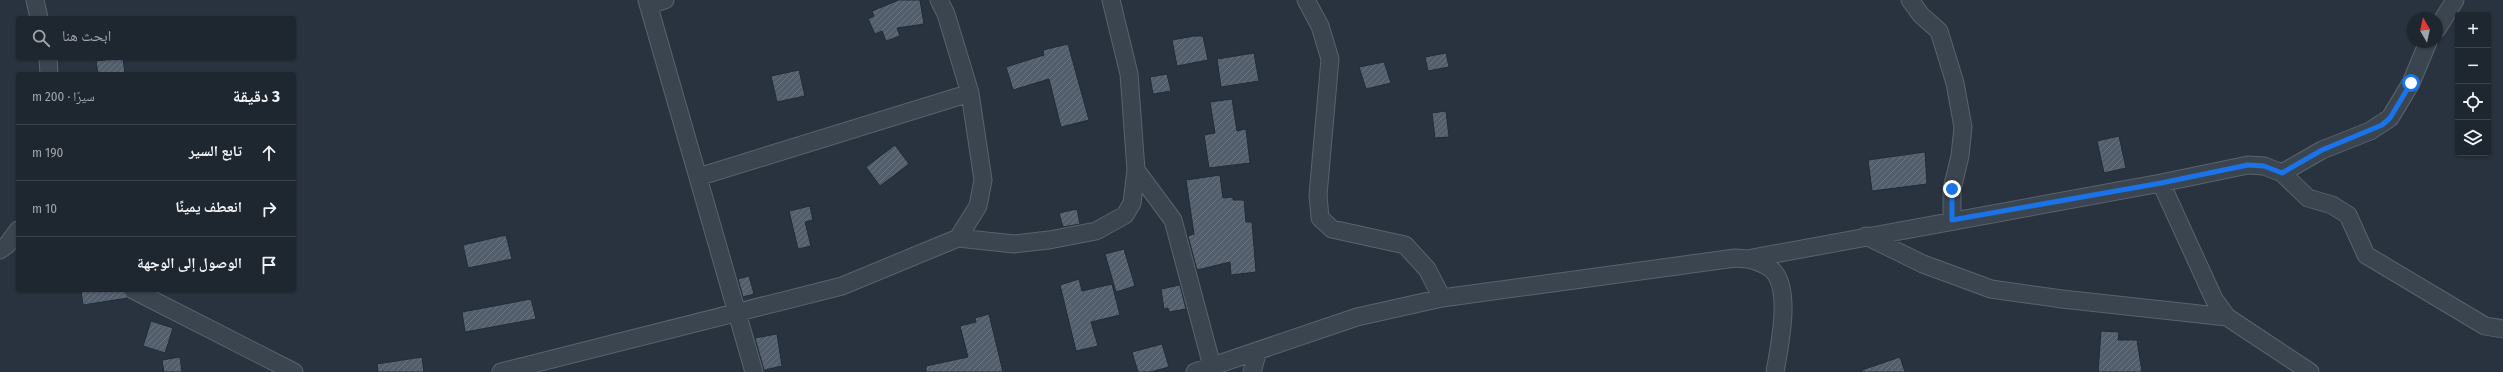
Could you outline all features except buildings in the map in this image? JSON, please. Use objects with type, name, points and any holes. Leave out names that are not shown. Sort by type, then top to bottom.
[{"type":"street","points":[[35,0],[39,16]]},
{"type":"street","points":[[939,0],[946,14],[970,94],[983,180],[978,206],[958,238]]},
{"type":"street","points":[[501,372],[842,286],[958,238],[1014,244],[1096,232],[1124,215],[1132,203],[1136,170],[1129,74],[1112,0]]},
{"type":"street","points":[[1306,0],[1320,26],[1330,59],[1318,195],[1320,218],[1332,229],[1405,245],[1427,269],[1442,298]]},
{"type":"street","points":[[1910,0],[1921,15],[1939,31],[1955,83],[1963,127],[1960,156],[1952,189],[1952,220]]},
{"type":"street","points":[[2443,19],[2455,0]]},
{"type":"street","points":[[653,2],[698,177],[754,372]]},
{"type":"street","points":[[2282,173],[2322,150],[2370,131],[2390,118],[2411,83],[2426,48]]},
{"type":"street","points":[[48,60],[49,72]]},
{"type":"street","points":[[698,177],[970,94]]},
{"type":"street","points":[[1747,259],[1952,220],[2161,183],[2248,165],[2264,166],[2282,173],[2308,198],[2332,205],[2348,214],[2366,255],[2485,326],[2503,328]]},
{"type":"street","points":[[1136,170],[1173,220],[1212,366]]},
{"type":"street","points":[[2161,183],[2214,299],[2227,317],[2310,372]]},
{"type":"street","points":[[0,250],[8,245],[16,233]]},
{"type":"street","points":[[1866,236],[1923,264],[1991,289],[2062,299],[2227,317]]},
{"type":"street","points":[[1195,372],[1357,317],[1442,298],[1735,258],[1760,262],[1772,270],[1778,283],[1783,304],[1775,372]]},
{"type":"street","points":[[137,292],[294,372]]},
{"type":"street","points":[[1252,372],[1258,351]]},
{"type":"route","points":[[1952,189],[1952,220],[2161,183],[2248,165],[2264,166],[2282,173],[2322,150],[2382,125],[2390,118],[2411,83]]}]
